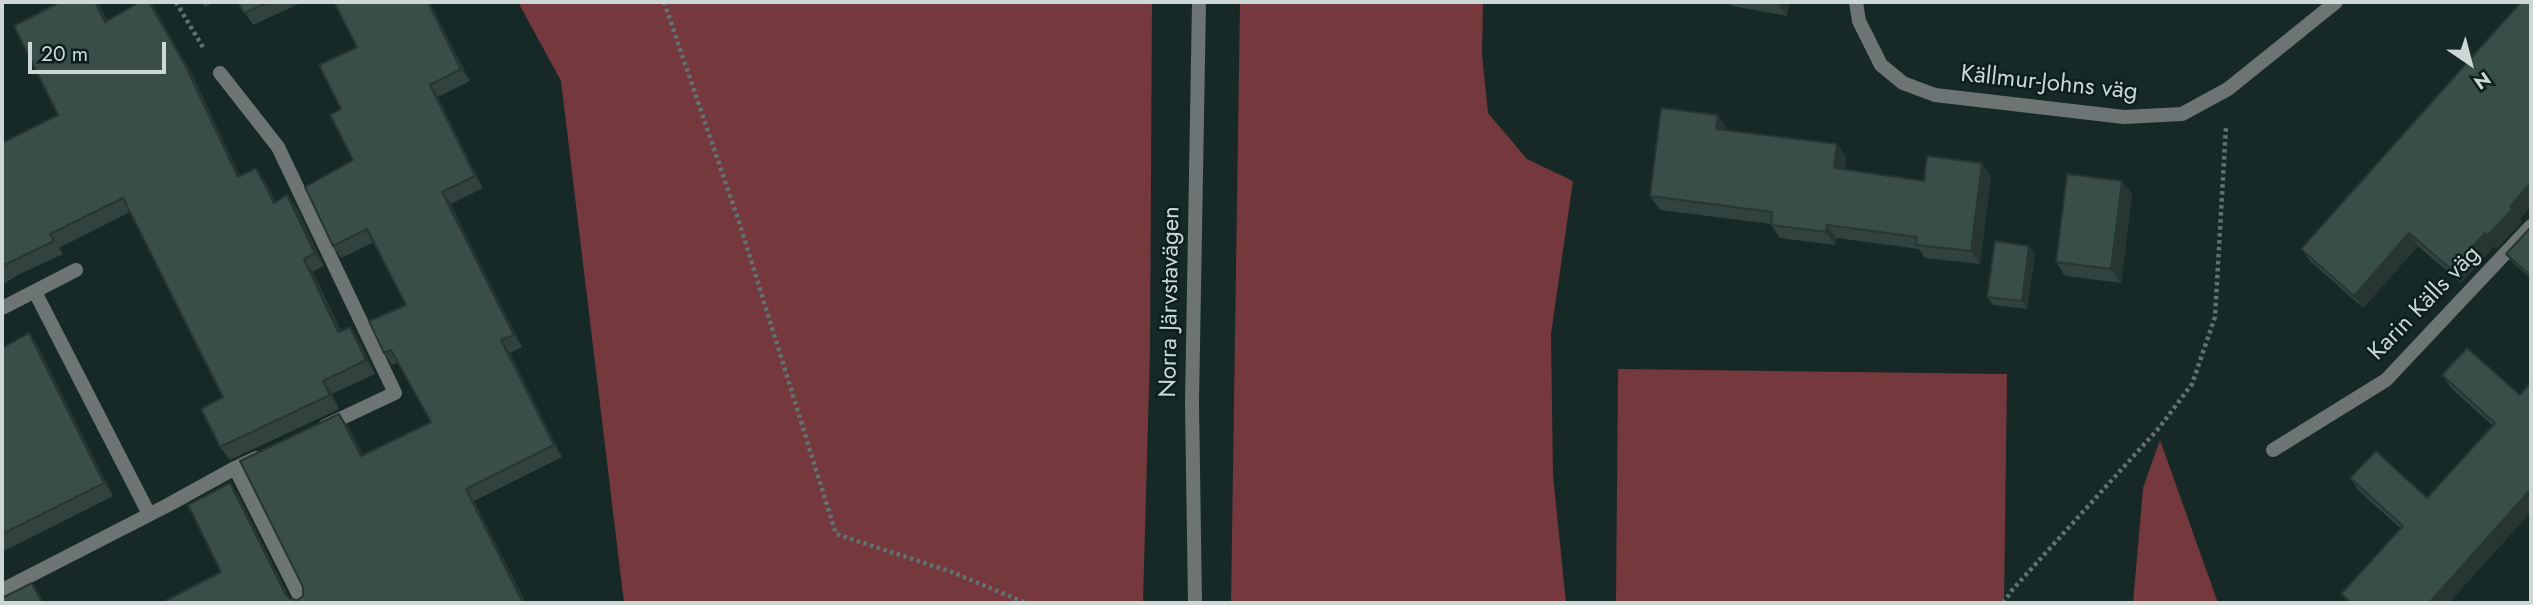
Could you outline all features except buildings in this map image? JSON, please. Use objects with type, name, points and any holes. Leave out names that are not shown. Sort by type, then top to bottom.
[{"type":"street","name":"Norra Järvstavägen","points":[[1195,603],[1192,403],[1199,2]]},
{"type":"street","name":"Källmur-Johns väg","points":[[1856,2],[1859,21],[1881,65],[1903,82],[1935,95],[2135,117],[2182,114],[2228,89],[2336,2]]},
{"type":"street","points":[[220,74],[278,147],[395,393],[309,433]]},
{"type":"street","name":"Karin Källs väg","points":[[2273,450],[2386,380],[2531,226]]},
{"type":"street","points":[[2,308],[76,270]]},
{"type":"street","points":[[34,292],[149,514]]},
{"type":"street","points":[[2,590],[272,450]]},
{"type":"street","points":[[235,468],[303,603]]},
{"type":"path","points":[[176,2],[220,74]]},
{"type":"path","points":[[664,2],[740,225],[836,534],[952,572],[1026,603]]},
{"type":"path","points":[[2003,603],[2159,428],[2192,384],[2215,317],[2228,89]]},
{"type":"shaded area","points":[[518,2],[1152,2],[1150,351],[1143,603],[624,603],[561,81]]},
{"type":"shaded area","points":[[1240,2],[1483,2],[1482,55],[1488,113],[1527,159],[1573,181],[1551,334],[1553,475],[1566,603],[1231,603]]},
{"type":"shaded area","points":[[1618,369],[2007,374],[2004,603],[1616,603]]},
{"type":"shaded area","points":[[2160,440],[2218,603],[2133,603],[2143,488]]}]
